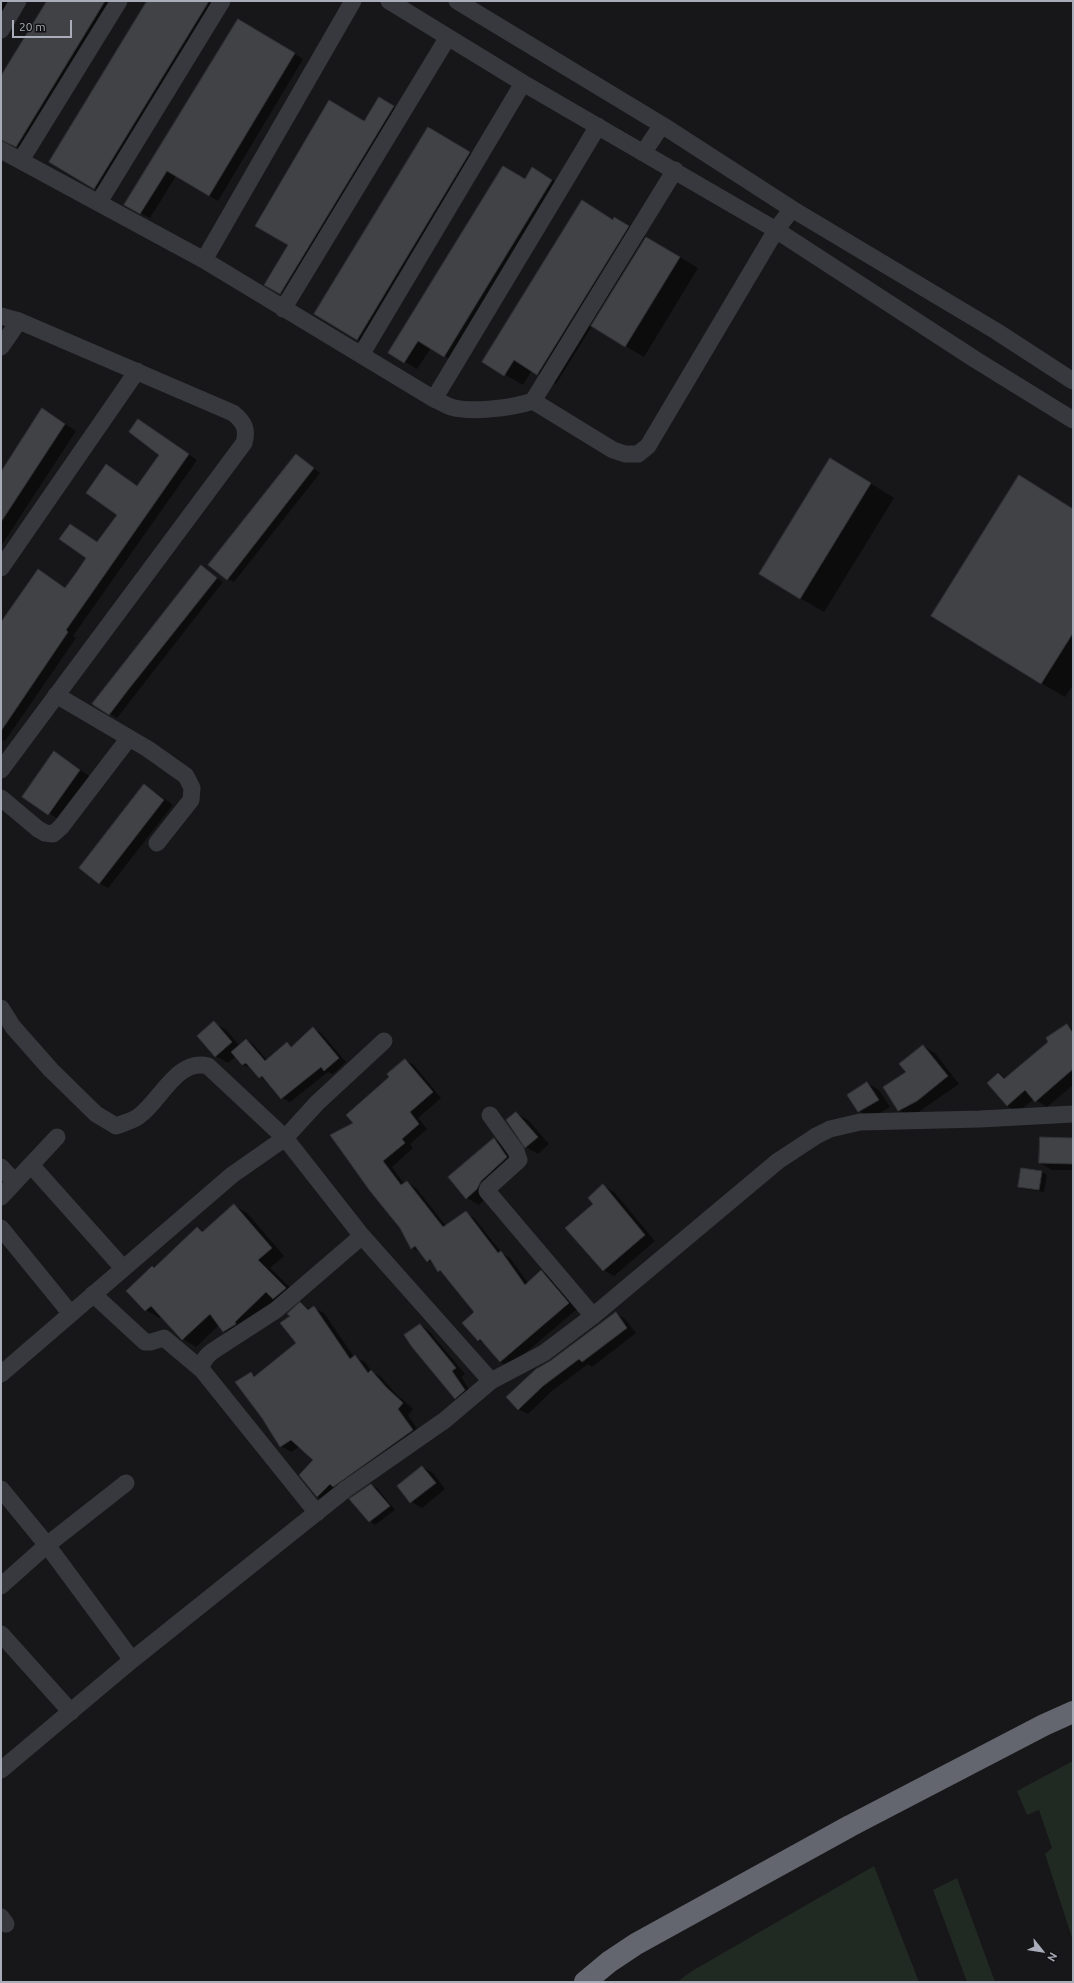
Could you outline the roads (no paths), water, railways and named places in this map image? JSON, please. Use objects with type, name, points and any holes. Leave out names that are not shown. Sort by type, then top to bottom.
[{"type":"highway","points":[[585,1982],[609,1962],[636,1944],[850,1826],[1044,1725],[1073,1712]]},
{"type":"street","points":[[1,30],[18,1]]},
{"type":"street","points":[[22,160],[119,1]]},
{"type":"street","points":[[99,202],[222,1]]},
{"type":"street","points":[[204,260],[353,1]]},
{"type":"street","points":[[390,1],[524,83],[776,230],[976,360],[1073,420]]},
{"type":"street","points":[[457,1],[662,125],[792,209],[996,331],[1073,382]]},
{"type":"street","points":[[283,309],[448,37]]},
{"type":"street","points":[[361,355],[524,83]]},
{"type":"street","points":[[644,153],[662,125]]},
{"type":"street","points":[[434,399],[598,126]]},
{"type":"street","points":[[1,150],[22,160],[204,260],[434,399],[452,407],[478,409],[510,408],[532,402],[675,170]]},
{"type":"street","points":[[532,402],[613,450],[625,454],[638,454],[648,446],[776,230],[792,209]]},
{"type":"street","points":[[1,316],[20,321],[137,370],[233,413],[242,420],[246,437],[244,443],[1,770]]},
{"type":"street","points":[[1,347],[20,321]]},
{"type":"street","points":[[1,568],[137,370]]},
{"type":"street","points":[[56,695],[128,738],[186,776],[192,788],[191,800],[157,843]]},
{"type":"street","points":[[1,798],[38,830],[53,834],[61,827],[128,738]]},
{"type":"street","points":[[1,1008],[13,1027],[52,1070],[96,1114],[116,1126],[139,1117],[181,1072],[199,1063],[208,1066],[285,1138],[362,1236],[490,1381]]},
{"type":"street","points":[[1,1374],[232,1175],[285,1138],[317,1103],[384,1041]]},
{"type":"street","points":[[1,1770],[132,1660],[346,1489],[445,1420],[490,1381],[544,1353],[593,1316],[778,1161],[816,1136],[830,1129],[860,1122],[980,1119],[1073,1114]]},
{"type":"street","points":[[490,1115],[516,1151],[519,1160],[488,1188],[488,1191],[593,1316]]},
{"type":"street","points":[[1,1197],[57,1137]]},
{"type":"street","points":[[31,1165],[123,1268]]},
{"type":"street","points":[[1,1167],[15,1182]]},
{"type":"street","points":[[1,1228],[71,1314]]},
{"type":"street","points":[[202,1370],[201,1364],[208,1354],[276,1310],[362,1236]]},
{"type":"street","points":[[93,1294],[145,1342],[151,1342],[164,1338],[202,1370],[317,1512]]},
{"type":"street","points":[[1,1586],[47,1545],[126,1482]]},
{"type":"street","points":[[1,1489],[47,1545],[132,1660]]},
{"type":"street","points":[[1,1634],[71,1712]]}]
